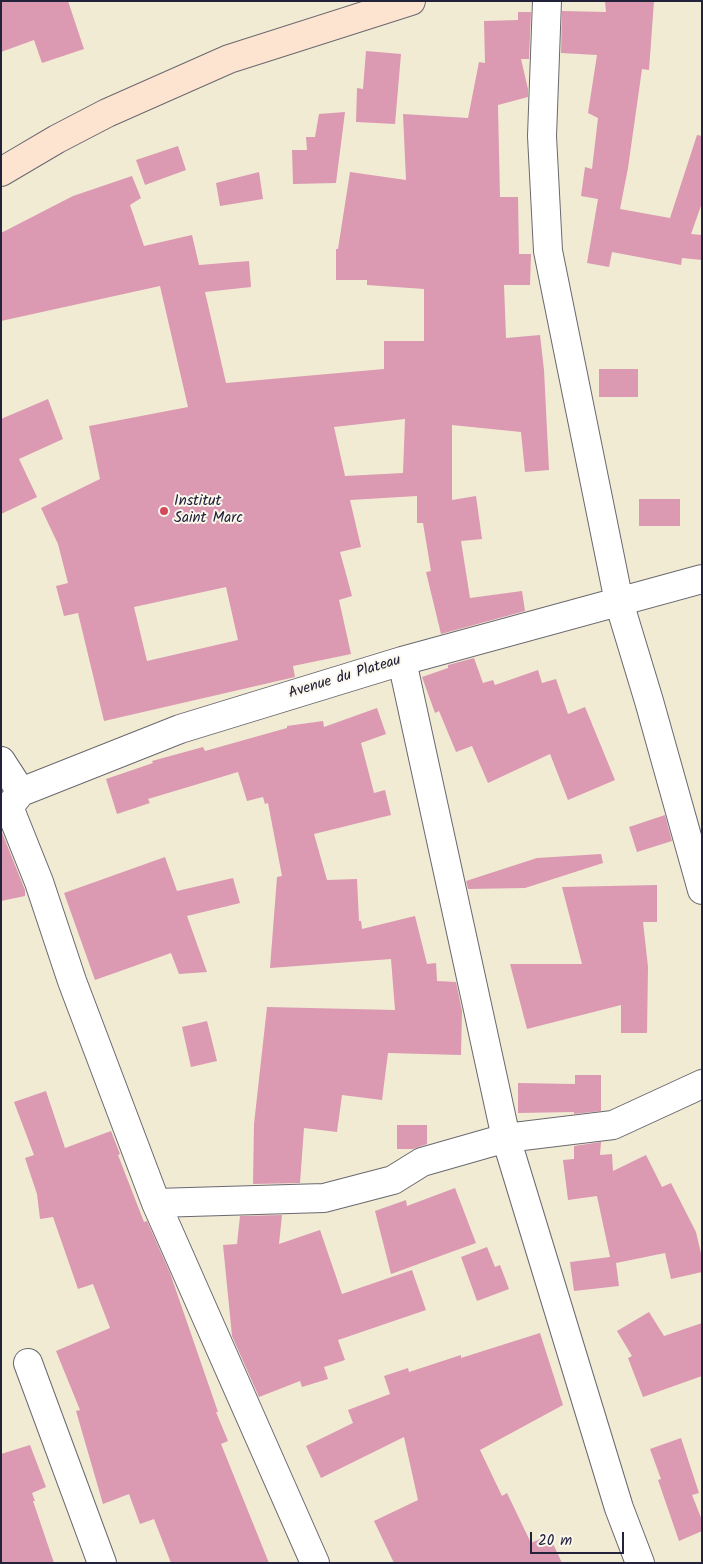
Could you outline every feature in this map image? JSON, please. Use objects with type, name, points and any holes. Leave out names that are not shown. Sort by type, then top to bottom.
[{"type":"main road","points":[[2,169],[107,113],[229,59],[411,1]]},
{"type":"street","points":[[547,1],[542,136],[548,251],[619,602],[702,890]]},
{"type":"street","name":"Avenue du Plateau","points":[[10,803],[180,729],[402,660],[702,579]]},
{"type":"street","points":[[402,660],[506,1138],[619,1508],[640,1563]]},
{"type":"street","points":[[1,761],[10,803],[72,981],[156,1203],[315,1563]]},
{"type":"street","points":[[156,1203],[324,1198],[393,1180],[422,1162],[506,1138],[614,1126],[702,1084]]},
{"type":"street","points":[[28,1363],[102,1563]]},
{"type":"building","points":[[1,1],[68,1],[84,49],[42,63],[34,40],[1,52]]},
{"type":"building","points":[[605,1],[654,1],[649,70],[642,69],[628,168],[620,209],[670,218],[697,135],[702,136],[702,203],[691,234],[702,235],[702,260],[682,258],[681,265],[612,252],[609,267],[587,263],[598,199],[581,196],[585,167],[592,169],[598,118],[588,113],[597,55],[561,53],[562,11],[606,12]]},
{"type":"building","points":[[518,12],[531,12],[529,59],[521,59],[528,97],[498,105],[500,197],[518,197],[519,254],[531,254],[530,285],[504,285],[506,338],[540,335],[544,370],[549,470],[525,472],[521,432],[452,425],[452,500],[476,496],[482,539],[461,541],[470,598],[522,591],[525,611],[441,634],[426,572],[431,571],[423,523],[417,523],[417,496],[350,500],[361,547],[340,552],[352,596],[339,600],[351,654],[293,666],[295,677],[104,721],[78,613],[64,616],[56,586],[68,583],[58,544],[41,508],[100,479],[89,426],[188,407],[160,286],[1,321],[1,233],[73,196],[132,176],[141,198],[130,205],[144,246],[192,235],[199,265],[249,261],[251,287],[205,292],[226,383],[384,369],[384,341],[424,341],[424,289],[367,285],[367,280],[336,280],[336,249],[338,249],[350,172],[406,180],[403,114],[468,118],[479,62],[485,63],[484,21],[518,20]],"holes":[[[405,419],[403,473],[345,476],[334,427]],[[226,587],[238,640],[147,661],[134,607]]]},
{"type":"building","points":[[366,51],[401,54],[395,124],[356,122],[357,88],[363,89]]},
{"type":"building","points":[[345,112],[336,183],[293,184],[292,150],[307,150],[306,137],[315,137],[319,114]]},
{"type":"building","points":[[178,146],[186,170],[145,185],[136,160]]},
{"type":"building","points":[[259,172],[263,199],[220,206],[216,183]]},
{"type":"building","points":[[599,369],[638,369],[638,397],[599,397]]},
{"type":"building","points":[[48,399],[63,439],[19,459],[37,497],[1,514],[1,419]]},
{"type":"building","points":[[639,499],[680,499],[680,526],[639,526]]},
{"type":"building","points":[[474,658],[483,683],[493,680],[495,685],[538,670],[542,683],[556,679],[568,714],[585,707],[615,780],[568,800],[550,754],[488,783],[472,746],[456,752],[439,711],[435,713],[422,677],[448,668],[448,665]]},
{"type":"building","points":[[377,708],[386,734],[361,743],[374,793],[385,790],[391,815],[314,834],[327,880],[357,879],[359,921],[361,921],[362,929],[415,916],[427,964],[436,963],[437,981],[456,982],[462,1011],[461,1055],[388,1053],[382,1100],[342,1095],[337,1132],[304,1128],[300,1183],[253,1184],[254,1124],[267,1007],[395,1010],[391,959],[270,968],[277,877],[282,876],[268,803],[265,804],[263,797],[247,801],[238,772],[148,799],[150,803],[117,814],[106,779],[153,763],[152,761],[203,747],[205,751],[287,728],[287,726],[323,721],[324,727]]},
{"type":"building","points":[[665,815],[672,841],[637,852],[629,827]]},
{"type":"building","points":[[1,830],[25,890],[25,896],[1,901]]},
{"type":"building","points":[[601,854],[603,863],[525,888],[468,889],[466,881],[537,858]]},
{"type":"building","points":[[165,857],[177,891],[233,878],[240,903],[187,916],[207,972],[179,974],[171,953],[95,980],[64,893]]},
{"type":"building","points":[[657,885],[657,922],[643,922],[648,967],[647,1033],[621,1033],[621,1005],[527,1029],[510,964],[582,964],[562,887]]},
{"type":"building","points":[[207,1021],[217,1061],[191,1067],[182,1027]]},
{"type":"building","points":[[575,1075],[601,1075],[601,1111],[574,1114],[574,1112],[518,1113],[518,1083],[575,1084]]},
{"type":"building","points":[[46,1091],[65,1148],[111,1131],[120,1154],[118,1155],[144,1222],[147,1221],[170,1273],[218,1412],[216,1412],[228,1441],[221,1444],[269,1563],[171,1563],[154,1519],[140,1524],[129,1494],[103,1504],[76,1411],[80,1410],[56,1351],[110,1328],[93,1284],[78,1289],[53,1217],[40,1219],[37,1194],[25,1158],[34,1155],[14,1102]]},
{"type":"building","points":[[397,1125],[427,1125],[427,1144],[413,1149],[397,1149]]},
{"type":"building","points":[[601,1142],[600,1155],[612,1154],[613,1171],[646,1155],[662,1187],[671,1183],[696,1232],[702,1258],[702,1272],[671,1279],[665,1253],[616,1263],[619,1286],[574,1291],[570,1262],[610,1257],[597,1196],[568,1200],[563,1160],[574,1159],[574,1146]]},
{"type":"building","points":[[455,1188],[476,1243],[391,1274],[375,1211],[406,1200],[407,1206]]},
{"type":"building","points":[[282,1215],[279,1244],[320,1230],[342,1294],[412,1270],[426,1310],[338,1340],[345,1360],[324,1367],[328,1379],[302,1387],[300,1381],[259,1397],[232,1336],[223,1245],[237,1244],[240,1216]]},
{"type":"building","points":[[487,1247],[495,1267],[500,1265],[509,1289],[477,1301],[461,1257]]},
{"type":"building","points":[[649,1312],[664,1336],[702,1323],[702,1376],[643,1397],[628,1358],[632,1356],[617,1331]]},
{"type":"building","points":[[540,1333],[563,1405],[480,1450],[502,1496],[507,1493],[531,1543],[549,1535],[562,1563],[394,1563],[374,1521],[418,1500],[404,1437],[321,1478],[306,1446],[353,1423],[348,1410],[390,1394],[384,1376],[408,1368],[409,1372],[461,1355],[461,1358]]},
{"type":"building","points":[[681,1438],[699,1493],[692,1495],[702,1520],[702,1531],[679,1541],[658,1480],[661,1479],[650,1449]]},
{"type":"building","points":[[30,1445],[46,1487],[32,1493],[35,1501],[33,1501],[54,1563],[1,1563],[1,1454]]},
{"type":"place","name":"Institut Saint Marc","points":[[164,511]]}]
